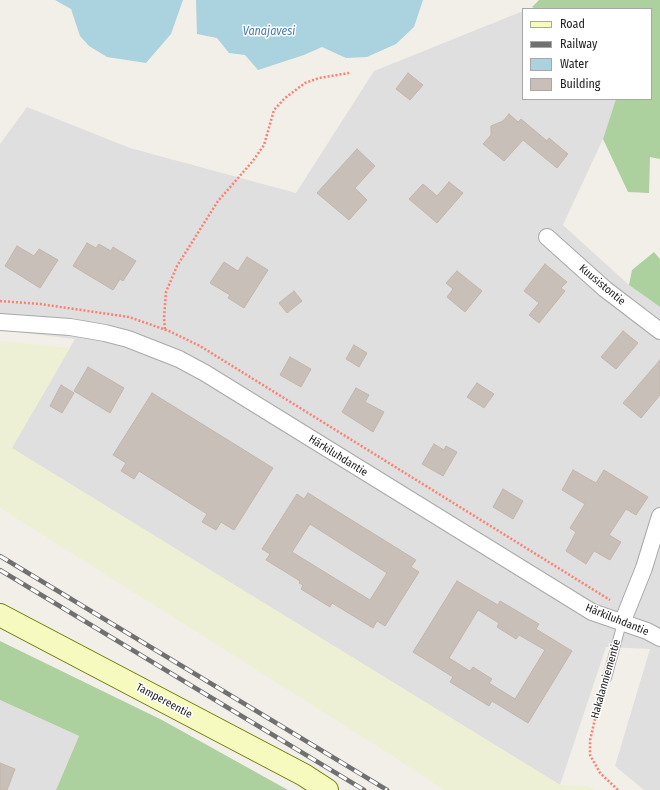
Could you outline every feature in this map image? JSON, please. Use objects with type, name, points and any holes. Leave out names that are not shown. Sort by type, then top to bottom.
[{"type":"main road","name":"Tampereentie","points":[[0,615],[297,772],[327,790]]},
{"type":"street","name":"Kuusistontie","points":[[547,237],[605,289],[660,331]]},
{"type":"street","name":"Härkiluhdantie","points":[[0,322],[70,327],[105,333],[128,339],[178,359],[205,373],[592,612],[647,631],[660,638]]},
{"type":"street","name":"Hakalanniementie","points":[[622,623],[644,568],[660,516]]},
{"type":"lane","name":"Hakalanniementie","points":[[607,678],[622,623]]},
{"type":"path","points":[[165,330],[164,318],[166,292],[177,266],[218,201],[252,162],[264,145],[274,110],[285,98],[305,83],[319,78],[349,73]]},
{"type":"path","name":"Hakalanniementie","points":[[607,678],[590,740],[590,755],[600,773],[618,790]]},
{"type":"shaded area","points":[[522,11],[522,100],[616,100],[603,139],[563,225],[629,285],[660,307],[660,790],[644,790],[615,766],[650,649],[606,647],[560,785],[11,448],[75,339],[0,330],[0,144],[27,107],[130,148],[296,193],[374,71]]},
{"type":"shaded area","points":[[0,700],[79,736],[56,790],[0,790]]},
{"type":"green space","points":[[539,0],[660,0],[660,159],[650,157],[649,193],[628,192],[603,139],[616,100],[652,100],[652,8],[532,7]]},
{"type":"green space","points":[[654,252],[660,259],[660,307],[629,285],[632,270]]},
{"type":"green space","points":[[0,341],[70,348],[12,448],[560,785],[589,786],[594,790],[444,790],[377,746],[0,508]]},
{"type":"green space","points":[[0,641],[162,720],[288,790],[56,790],[79,736],[0,700]]},
{"type":"water","points":[[55,0],[183,0],[171,34],[146,63],[107,57],[89,46],[80,36],[71,9]]},
{"type":"water","name":"Vanajavesi","points":[[196,0],[423,0],[414,27],[396,44],[367,57],[346,58],[322,47],[304,55],[258,70],[245,55],[229,53],[217,38],[197,34]]},
{"type":"building","points":[[408,73],[423,85],[410,100],[396,89]]},
{"type":"building","points":[[509,114],[518,122],[521,119],[547,141],[549,138],[568,154],[557,168],[523,140],[504,161],[483,144],[491,135],[491,126],[503,121]]},
{"type":"building","points":[[357,149],[375,166],[355,188],[367,200],[349,220],[317,193]]},
{"type":"building","points":[[449,182],[463,193],[437,223],[409,199],[423,184],[437,196]]},
{"type":"building","points":[[87,243],[96,248],[99,244],[111,251],[113,247],[136,261],[123,281],[120,279],[113,290],[73,266]]},
{"type":"building","points":[[17,246],[34,256],[39,249],[58,260],[40,288],[5,266]]},
{"type":"building","points":[[247,257],[268,270],[244,308],[228,298],[230,295],[210,283],[224,262],[238,271]]},
{"type":"building","points":[[545,264],[567,282],[561,288],[565,291],[539,323],[529,315],[539,303],[524,291]]},
{"type":"building","points":[[457,271],[482,291],[465,312],[447,297],[453,289],[446,283]]},
{"type":"building","points":[[294,291],[302,301],[287,313],[279,303]]},
{"type":"building","points":[[623,331],[638,343],[616,369],[601,357]]},
{"type":"building","points":[[354,345],[367,353],[359,367],[346,359]]},
{"type":"building","points":[[290,357],[311,369],[301,387],[280,375]]},
{"type":"building","points":[[660,360],[660,395],[641,418],[623,403]]},
{"type":"building","points":[[88,367],[124,388],[110,413],[74,391]]},
{"type":"building","points":[[477,383],[494,394],[484,408],[467,397]]},
{"type":"building","points":[[61,385],[74,393],[62,413],[50,406]]},
{"type":"building","points":[[356,388],[369,395],[365,402],[384,412],[373,432],[342,412]]},
{"type":"building","points":[[152,393],[273,468],[234,530],[221,522],[216,530],[202,522],[207,514],[139,471],[134,479],[121,471],[126,463],[113,455]]},
{"type":"building","points":[[434,444],[444,450],[446,446],[457,452],[443,476],[422,464]]},
{"type":"building","points":[[573,470],[596,483],[604,470],[648,497],[636,515],[626,509],[609,535],[621,542],[610,560],[594,551],[586,564],[566,551],[576,532],[570,528],[585,504],[562,490]]},
{"type":"building","points":[[503,489],[523,501],[513,519],[493,507]]},
{"type":"building","points":[[308,493],[416,560],[411,567],[419,572],[385,626],[377,621],[373,628],[332,603],[330,607],[301,589],[303,585],[299,583],[300,581],[266,560],[270,554],[262,549],[297,494],[304,499]],"holes":[[[310,524],[387,573],[370,600],[292,552]]]},
{"type":"building","points":[[457,581],[498,605],[500,601],[539,624],[536,629],[572,651],[528,723],[492,701],[489,706],[450,682],[453,677],[413,652]],"holes":[[[478,610],[499,623],[497,627],[516,639],[519,635],[545,650],[515,699],[489,683],[492,679],[473,667],[470,671],[449,658]]]},
{"type":"building","points":[[0,763],[15,769],[7,790],[0,790]]},
{"type":"railway","points":[[0,556],[387,790]]},
{"type":"railway","points":[[0,570],[364,790]]}]
